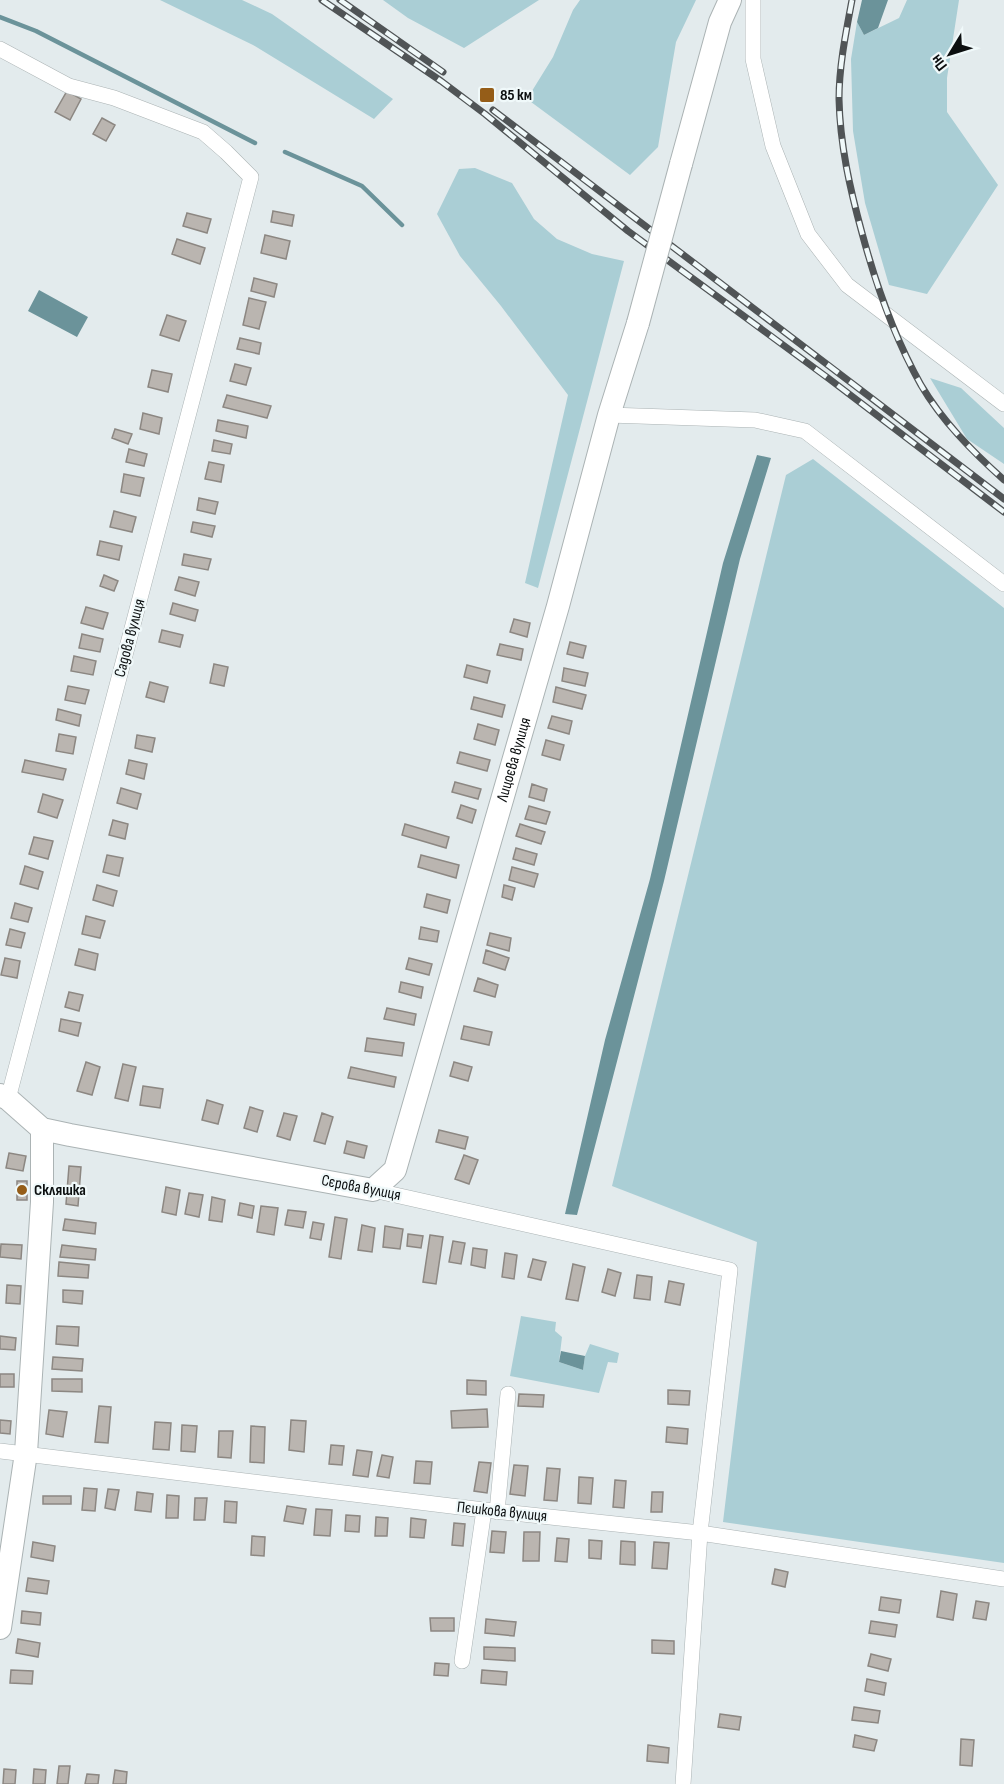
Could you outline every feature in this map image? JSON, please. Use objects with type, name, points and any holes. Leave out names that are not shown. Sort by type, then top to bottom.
[{"type":"street","name":"Лицоєва вулиця","points":[[373,1190],[395,1170],[558,606],[609,415],[638,323],[720,22],[730,0]]},
{"type":"street","points":[[753,0],[753,59],[773,146],[808,234],[847,285],[1004,404]]},
{"type":"street","name":"Садова вулиця","points":[[0,49],[69,86],[114,98],[203,132],[251,177],[4,1097]]},
{"type":"street","points":[[609,415],[755,420],[805,430],[1004,584]]},
{"type":"street","points":[[0,1628],[26,1453],[42,1202],[42,1129],[4,1097]]},
{"type":"street","name":"Сєрова вулиця","points":[[42,1129],[373,1190],[730,1270],[700,1533]]},
{"type":"street","points":[[462,1661],[490,1511],[508,1394]]},
{"type":"street","name":"Пєшкова вулиця","points":[[0,1451],[490,1511],[700,1533],[1004,1579]]},
{"type":"street","points":[[683,1784],[700,1533]]},
{"type":"shaded area","points":[[160,0],[242,0],[272,14],[393,99],[374,119],[253,45]]},
{"type":"shaded area","points":[[383,0],[539,0],[464,48],[408,18]]},
{"type":"shaded area","points":[[580,0],[696,0],[676,42],[658,147],[630,175],[527,99],[553,57],[573,10]]},
{"type":"shaded area","points":[[862,0],[888,0],[878,28],[864,35],[857,22]]},
{"type":"shaded area","points":[[907,0],[959,0],[947,78],[947,112],[998,185],[927,294],[889,285],[865,203],[853,131],[851,59],[857,22],[864,35],[899,18]]},
{"type":"shaded area","points":[[475,168],[512,183],[534,219],[557,239],[592,254],[624,261],[538,588],[525,583],[568,395],[460,256],[437,214],[459,169]]},
{"type":"shaded area","points":[[39,290],[88,317],[77,337],[28,311]]},
{"type":"shaded area","points":[[930,378],[961,388],[1004,428],[1004,464],[967,439]]},
{"type":"shaded area","points":[[757,455],[771,458],[740,559],[664,881],[577,1215],[565,1214],[605,1040],[650,879],[723,563]]},
{"type":"shaded area","points":[[813,459],[1004,608],[1004,1563],[723,1522],[757,1242],[612,1186],[786,475]]},
{"type":"shaded area","points":[[521,1316],[556,1322],[555,1331],[562,1337],[559,1362],[583,1370],[590,1344],[619,1353],[617,1363],[608,1362],[599,1393],[510,1376]]},
{"type":"shaded area","points":[[561,1351],[585,1356],[583,1370],[559,1362]]},
{"type":"building","points":[[67,91],[81,99],[70,120],[55,112]]},
{"type":"building","points":[[102,118],[115,125],[106,141],[93,134]]},
{"type":"building","points":[[273,211],[294,215],[292,226],[271,222]]},
{"type":"building","points":[[187,213],[211,219],[207,233],[183,226]]},
{"type":"building","points":[[265,235],[290,241],[286,259],[261,253]]},
{"type":"building","points":[[177,239],[205,248],[200,264],[172,254]]},
{"type":"building","points":[[254,278],[277,284],[274,297],[251,291]]},
{"type":"building","points":[[249,298],[266,302],[259,329],[243,325]]},
{"type":"building","points":[[167,315],[186,321],[179,341],[160,335]]},
{"type":"building","points":[[240,338],[261,343],[259,354],[237,349]]},
{"type":"building","points":[[235,364],[251,368],[246,385],[230,381]]},
{"type":"building","points":[[152,370],[172,374],[168,392],[148,387]]},
{"type":"building","points":[[227,395],[271,406],[267,418],[223,407]]},
{"type":"building","points":[[143,413],[162,418],[159,434],[140,429]]},
{"type":"building","points":[[218,420],[248,426],[246,438],[216,431]]},
{"type":"building","points":[[115,429],[132,434],[128,444],[112,438]]},
{"type":"building","points":[[214,440],[232,444],[230,454],[212,451]]},
{"type":"building","points":[[129,449],[147,454],[144,466],[126,462]]},
{"type":"building","points":[[209,462],[224,465],[221,482],[205,479]]},
{"type":"building","points":[[124,474],[144,478],[140,496],[121,492]]},
{"type":"building","points":[[199,498],[218,502],[215,514],[197,510]]},
{"type":"building","points":[[114,511],[136,517],[132,532],[110,527]]},
{"type":"building","points":[[193,522],[215,526],[212,537],[191,532]]},
{"type":"building","points":[[100,541],[122,546],[119,560],[97,555]]},
{"type":"building","points":[[184,554],[211,559],[208,570],[182,565]]},
{"type":"building","points":[[104,575],[118,581],[114,591],[100,586]]},
{"type":"building","points":[[179,577],[199,582],[195,596],[175,590]]},
{"type":"building","points":[[173,603],[198,610],[195,621],[170,614]]},
{"type":"building","points":[[86,607],[108,613],[103,629],[81,623]]},
{"type":"building","points":[[514,619],[530,623],[527,637],[510,632]]},
{"type":"building","points":[[162,630],[183,635],[180,647],[159,642]]},
{"type":"building","points":[[82,634],[103,639],[100,652],[79,648]]},
{"type":"building","points":[[570,642],[586,646],[583,658],[567,654]]},
{"type":"building","points":[[500,644],[523,649],[521,660],[497,655]]},
{"type":"building","points":[[74,656],[96,661],[93,675],[71,671]]},
{"type":"building","points":[[214,664],[228,667],[224,686],[210,683]]},
{"type":"building","points":[[467,665],[490,671],[487,683],[464,677]]},
{"type":"building","points":[[564,668],[588,673],[585,686],[562,681]]},
{"type":"building","points":[[150,682],[168,687],[164,702],[146,697]]},
{"type":"building","points":[[68,686],[89,690],[85,704],[65,700]]},
{"type":"building","points":[[556,687],[586,695],[582,709],[553,702]]},
{"type":"building","points":[[474,697],[505,705],[502,717],[471,709]]},
{"type":"building","points":[[58,709],[81,715],[79,726],[56,720]]},
{"type":"building","points":[[552,716],[572,721],[569,734],[548,728]]},
{"type":"building","points":[[478,724],[499,730],[495,745],[474,739]]},
{"type":"building","points":[[59,734],[76,737],[73,754],[56,751]]},
{"type":"building","points":[[137,735],[155,738],[152,752],[135,748]]},
{"type":"building","points":[[546,740],[564,745],[560,760],[542,755]]},
{"type":"building","points":[[460,752],[490,760],[487,771],[457,763]]},
{"type":"building","points":[[25,760],[66,769],[63,780],[22,772]]},
{"type":"building","points":[[129,760],[147,764],[144,779],[126,774]]},
{"type":"building","points":[[455,782],[481,789],[478,799],[452,792]]},
{"type":"building","points":[[532,784],[547,789],[544,801],[529,797]]},
{"type":"building","points":[[121,788],[141,794],[137,809],[117,803]]},
{"type":"building","points":[[43,794],[63,800],[57,818],[38,812]]},
{"type":"building","points":[[461,805],[476,810],[472,823],[457,818]]},
{"type":"building","points":[[529,806],[550,812],[546,824],[525,819]]},
{"type":"building","points":[[113,820],[128,824],[125,839],[109,835]]},
{"type":"building","points":[[405,824],[449,837],[446,848],[402,835]]},
{"type":"building","points":[[520,824],[545,832],[541,844],[516,836]]},
{"type":"building","points":[[34,837],[53,841],[48,859],[29,854]]},
{"type":"building","points":[[516,848],[537,854],[534,865],[513,859]]},
{"type":"building","points":[[107,855],[123,858],[119,876],[103,872]]},
{"type":"building","points":[[421,855],[459,865],[456,878],[418,867]]},
{"type":"building","points":[[25,866],[43,872],[38,889],[20,884]]},
{"type":"building","points":[[512,867],[538,874],[534,887],[509,880]]},
{"type":"building","points":[[97,885],[117,891],[113,906],[93,900]]},
{"type":"building","points":[[504,885],[515,888],[512,900],[502,897]]},
{"type":"building","points":[[427,894],[450,900],[447,913],[424,907]]},
{"type":"building","points":[[15,903],[32,908],[28,922],[11,918]]},
{"type":"building","points":[[86,916],[105,921],[100,938],[82,934]]},
{"type":"building","points":[[421,927],[439,931],[437,942],[419,939]]},
{"type":"building","points":[[10,929],[25,933],[21,948],[6,945]]},
{"type":"building","points":[[490,933],[511,938],[509,951],[487,945]]},
{"type":"building","points":[[79,949],[98,954],[95,970],[75,965]]},
{"type":"building","points":[[486,950],[509,958],[505,970],[483,963]]},
{"type":"building","points":[[5,958],[20,961],[17,978],[1,975]]},
{"type":"building","points":[[409,958],[432,964],[429,975],[406,969]]},
{"type":"building","points":[[478,978],[498,985],[495,997],[474,991]]},
{"type":"building","points":[[401,982],[423,987],[421,998],[399,992]]},
{"type":"building","points":[[69,992],[83,995],[79,1011],[65,1007]]},
{"type":"building","points":[[387,1008],[416,1014],[414,1025],[384,1019]]},
{"type":"building","points":[[61,1019],[81,1023],[78,1036],[59,1031]]},
{"type":"building","points":[[464,1026],[492,1032],[489,1045],[461,1039]]},
{"type":"building","points":[[367,1038],[404,1043],[402,1056],[365,1051]]},
{"type":"building","points":[[86,1062],[100,1067],[92,1095],[77,1091]]},
{"type":"building","points":[[454,1062],[472,1067],[468,1081],[450,1076]]},
{"type":"building","points":[[123,1064],[136,1067],[128,1101],[115,1098]]},
{"type":"building","points":[[351,1067],[396,1077],[394,1087],[348,1078]]},
{"type":"building","points":[[143,1086],[163,1089],[160,1108],[140,1105]]},
{"type":"building","points":[[207,1100],[223,1105],[218,1124],[202,1120]]},
{"type":"building","points":[[250,1107],[263,1111],[257,1132],[244,1128]]},
{"type":"building","points":[[284,1113],[297,1116],[290,1140],[277,1136]]},
{"type":"building","points":[[322,1113],[333,1117],[325,1144],[314,1141]]},
{"type":"building","points":[[439,1130],[468,1137],[465,1149],[436,1142]]},
{"type":"building","points":[[347,1141],[367,1146],[364,1158],[344,1153]]},
{"type":"building","points":[[9,1153],[26,1156],[23,1171],[6,1168]]},
{"type":"building","points":[[464,1155],[478,1160],[469,1184],[455,1179]]},
{"type":"building","points":[[69,1166],[81,1167],[78,1206],[66,1204]]},
{"type":"building","points":[[17,1181],[27,1181],[27,1200],[17,1200]]},
{"type":"building","points":[[166,1187],[180,1190],[176,1215],[162,1212]]},
{"type":"building","points":[[189,1193],[203,1195],[199,1217],[185,1214]]},
{"type":"building","points":[[212,1197],[225,1200],[222,1222],[209,1220]]},
{"type":"building","points":[[240,1203],[254,1206],[252,1218],[238,1215]]},
{"type":"building","points":[[261,1206],[278,1208],[274,1235],[257,1232]]},
{"type":"building","points":[[288,1210],[306,1212],[303,1228],[285,1225]]},
{"type":"building","points":[[335,1217],[347,1219],[341,1259],[329,1257]]},
{"type":"building","points":[[65,1219],[96,1223],[95,1234],[63,1230]]},
{"type":"building","points":[[313,1222],[324,1224],[321,1240],[310,1238]]},
{"type":"building","points":[[362,1225],[375,1228],[372,1252],[358,1250]]},
{"type":"building","points":[[385,1226],[403,1229],[400,1249],[383,1247]]},
{"type":"building","points":[[408,1234],[423,1236],[421,1248],[407,1246]]},
{"type":"building","points":[[430,1235],[443,1237],[436,1284],[423,1282]]},
{"type":"building","points":[[453,1241],[465,1243],[461,1264],[449,1262]]},
{"type":"building","points":[[1,1244],[22,1245],[21,1259],[0,1257]]},
{"type":"building","points":[[62,1245],[96,1249],[95,1260],[60,1257]]},
{"type":"building","points":[[473,1248],[487,1250],[485,1268],[471,1265]]},
{"type":"building","points":[[505,1253],[517,1255],[514,1279],[502,1277]]},
{"type":"building","points":[[533,1259],[546,1262],[541,1280],[528,1277]]},
{"type":"building","points":[[59,1262],[89,1265],[88,1278],[58,1276]]},
{"type":"building","points":[[573,1264],[585,1267],[578,1301],[566,1299]]},
{"type":"building","points":[[608,1269],[621,1273],[615,1296],[602,1292]]},
{"type":"building","points":[[637,1275],[652,1277],[650,1300],[634,1298]]},
{"type":"building","points":[[669,1281],[684,1284],[680,1305],[665,1302]]},
{"type":"building","points":[[7,1285],[21,1286],[20,1304],[6,1303]]},
{"type":"building","points":[[63,1290],[83,1291],[82,1304],[63,1302]]},
{"type":"building","points":[[57,1326],[79,1327],[78,1346],[56,1344]]},
{"type":"building","points":[[0,1336],[16,1338],[15,1350],[0,1349]]},
{"type":"building","points":[[53,1357],[83,1359],[82,1371],[52,1369]]},
{"type":"building","points":[[0,1374],[14,1374],[14,1387],[0,1387]]},
{"type":"building","points":[[52,1379],[82,1379],[82,1392],[52,1391]]},
{"type":"building","points":[[467,1380],[486,1381],[486,1395],[467,1394]]},
{"type":"building","points":[[668,1390],[690,1391],[689,1405],[668,1404]]},
{"type":"building","points":[[519,1394],[544,1395],[543,1407],[518,1406]]},
{"type":"building","points":[[99,1406],[111,1407],[108,1443],[95,1442]]},
{"type":"building","points":[[487,1409],[488,1427],[452,1428],[451,1411]]},
{"type":"building","points":[[49,1410],[67,1412],[63,1437],[46,1434]]},
{"type":"building","points":[[0,1420],[11,1421],[10,1434],[0,1433]]},
{"type":"building","points":[[291,1420],[306,1421],[304,1452],[289,1450]]},
{"type":"building","points":[[155,1422],[171,1423],[169,1450],[153,1449]]},
{"type":"building","points":[[182,1425],[197,1426],[195,1452],[181,1451]]},
{"type":"building","points":[[251,1426],[265,1427],[264,1463],[250,1462]]},
{"type":"building","points":[[667,1427],[688,1429],[687,1444],[666,1442]]},
{"type":"building","points":[[219,1431],[233,1431],[231,1458],[218,1457]]},
{"type":"building","points":[[331,1445],[344,1446],[342,1465],[329,1464]]},
{"type":"building","points":[[357,1450],[372,1452],[368,1477],[353,1475]]},
{"type":"building","points":[[382,1455],[393,1457],[389,1478],[377,1476]]},
{"type":"building","points":[[416,1461],[432,1462],[430,1484],[414,1483]]},
{"type":"building","points":[[479,1462],[491,1463],[487,1493],[474,1491]]},
{"type":"building","points":[[514,1465],[528,1466],[525,1496],[510,1494]]},
{"type":"building","points":[[547,1468],[560,1469],[557,1501],[544,1500]]},
{"type":"building","points":[[579,1477],[593,1478],[591,1504],[578,1503]]},
{"type":"building","points":[[615,1480],[626,1481],[624,1508],[613,1507]]},
{"type":"building","points":[[84,1488],[97,1489],[95,1511],[82,1510]]},
{"type":"building","points":[[108,1489],[119,1490],[115,1510],[105,1508]]},
{"type":"building","points":[[137,1492],[153,1494],[151,1512],[135,1510]]},
{"type":"building","points":[[652,1492],[663,1492],[662,1512],[651,1512]]},
{"type":"building","points":[[167,1495],[179,1496],[178,1518],[166,1518]]},
{"type":"building","points":[[43,1496],[71,1496],[71,1504],[43,1504]]},
{"type":"building","points":[[195,1498],[207,1498],[205,1520],[194,1520]]},
{"type":"building","points":[[225,1501],[237,1502],[236,1523],[224,1522]]},
{"type":"building","points":[[287,1506],[306,1509],[303,1524],[284,1521]]},
{"type":"building","points":[[316,1509],[332,1510],[330,1536],[314,1535]]},
{"type":"building","points":[[346,1515],[360,1516],[359,1532],[345,1531]]},
{"type":"building","points":[[376,1517],[388,1518],[387,1536],[375,1536]]},
{"type":"building","points":[[411,1518],[426,1520],[424,1538],[410,1537]]},
{"type":"building","points":[[454,1523],[465,1524],[463,1546],[452,1545]]},
{"type":"building","points":[[492,1531],[506,1532],[504,1553],[490,1552]]},
{"type":"building","points":[[524,1532],[540,1532],[539,1561],[523,1561]]},
{"type":"building","points":[[252,1536],[265,1537],[264,1556],[251,1555]]},
{"type":"building","points":[[557,1538],[569,1539],[567,1562],[555,1561]]},
{"type":"building","points":[[589,1540],[602,1541],[601,1559],[589,1558]]},
{"type":"building","points":[[621,1541],[635,1542],[635,1565],[620,1564]]},
{"type":"building","points":[[33,1542],[55,1546],[53,1561],[31,1557]]},
{"type":"building","points":[[654,1542],[669,1543],[667,1569],[652,1568]]},
{"type":"building","points":[[775,1569],[788,1572],[785,1587],[772,1584]]},
{"type":"building","points":[[28,1578],[49,1581],[47,1594],[26,1591]]},
{"type":"building","points":[[941,1591],[957,1594],[953,1620],[937,1617]]},
{"type":"building","points":[[881,1597],[901,1600],[899,1613],[879,1610]]},
{"type":"building","points":[[976,1601],[989,1603],[986,1620],[973,1618]]},
{"type":"building","points":[[22,1611],[41,1613],[40,1625],[21,1623]]},
{"type":"building","points":[[430,1618],[454,1618],[454,1631],[431,1631]]},
{"type":"building","points":[[486,1619],[516,1622],[514,1636],[485,1633]]},
{"type":"building","points":[[871,1621],[897,1625],[895,1637],[869,1633]]},
{"type":"building","points":[[18,1639],[40,1643],[38,1657],[16,1653]]},
{"type":"building","points":[[652,1640],[674,1641],[674,1654],[652,1653]]},
{"type":"building","points":[[484,1647],[515,1648],[515,1661],[484,1659]]},
{"type":"building","points":[[871,1654],[891,1659],[888,1671],[868,1666]]},
{"type":"building","points":[[435,1663],[449,1664],[448,1676],[434,1675]]},
{"type":"building","points":[[11,1670],[33,1671],[32,1684],[10,1683]]},
{"type":"building","points":[[482,1670],[507,1672],[506,1685],[481,1683]]},
{"type":"building","points":[[867,1679],[886,1683],[884,1695],[865,1691]]},
{"type":"building","points":[[854,1707],[880,1711],[878,1723],[852,1720]]},
{"type":"building","points":[[720,1714],[741,1717],[739,1730],[718,1727]]},
{"type":"building","points":[[855,1735],[877,1740],[874,1751],[853,1747]]},
{"type":"building","points":[[961,1739],[974,1740],[972,1766],[960,1765]]},
{"type":"building","points":[[648,1745],[669,1748],[668,1763],[647,1761]]},
{"type":"building","points":[[59,1766],[70,1766],[68,1784],[57,1784]]},
{"type":"building","points":[[4,1769],[16,1770],[15,1784],[3,1784]]},
{"type":"building","points":[[34,1769],[46,1770],[45,1784],[33,1784]]},
{"type":"building","points":[[115,1770],[127,1772],[126,1784],[113,1784]]},
{"type":"building","points":[[87,1774],[99,1775],[98,1784],[85,1784]]},
{"type":"waterway","points":[[0,17],[36,31],[255,143]]},
{"type":"waterway","points":[[285,152],[362,186],[402,225]]},
{"type":"railway","points":[[322,0],[441,81],[485,114],[628,231],[828,378],[1004,512]]},
{"type":"railway","points":[[340,0],[443,72]]},
{"type":"railway","points":[[852,0],[840,74],[840,116],[850,183],[873,272],[902,348],[929,398],[959,436],[1004,480]]},
{"type":"railway","points":[[493,110],[1004,499]]},
{"type":"place","name":"85 км","points":[[487,95]]},
{"type":"place","name":"Скляшка","points":[[22,1190]]}]
